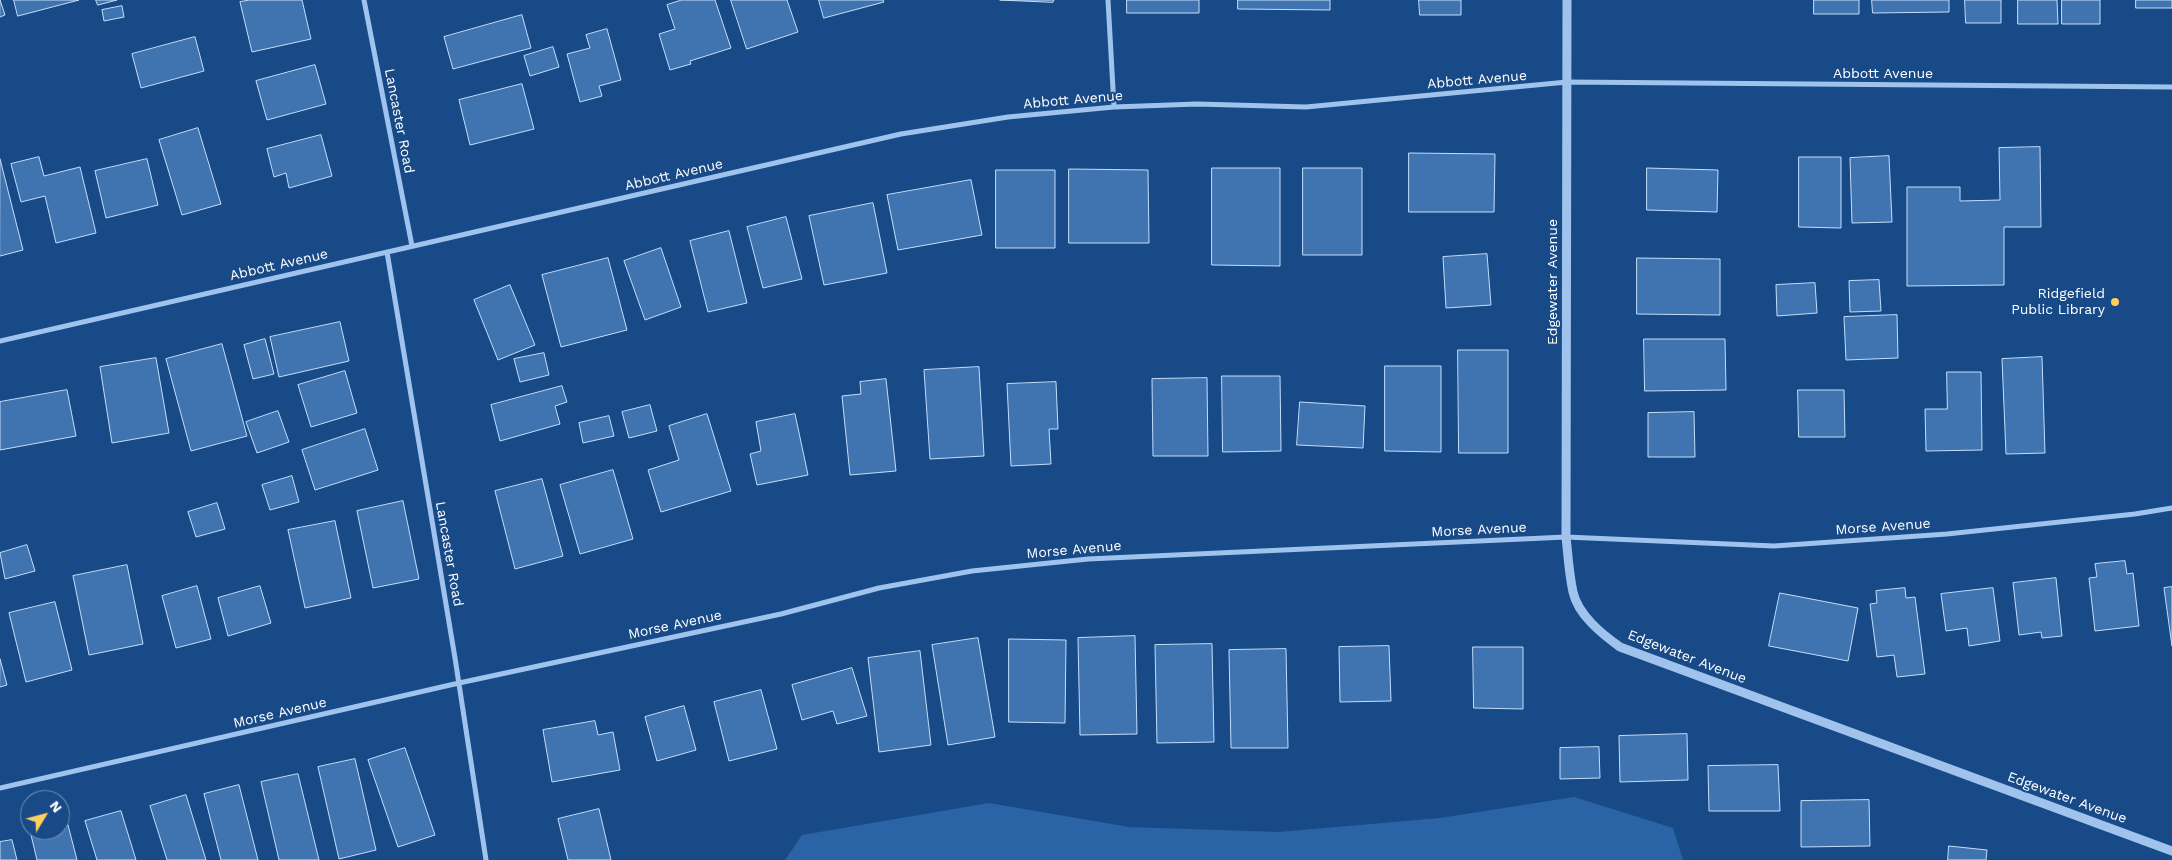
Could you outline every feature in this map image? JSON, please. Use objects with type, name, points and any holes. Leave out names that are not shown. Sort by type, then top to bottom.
[{"type":"street","name":"Lancaster Road","points":[[364,0],[412,246]]},
{"type":"street","points":[[1108,0],[1114,107]]},
{"type":"street","name":"Edgewater Avenue","points":[[1567,0],[1566,537],[1573,594],[1599,631],[1620,647],[2172,851]]},
{"type":"street","name":"Abbott Avenue","points":[[0,341],[901,134],[1008,117],[1114,107],[1197,104],[1306,107],[1567,82],[2172,87]]},
{"type":"street","name":"Lancaster Road","points":[[387,252],[459,683],[486,860]]},
{"type":"street","name":"Morse Avenue","points":[[0,788],[459,683],[781,614],[879,588],[972,571],[1088,559],[1566,537],[1774,546],[1947,534],[2135,514],[2172,508]]},
{"type":"shaded area","points":[[1574,797],[1673,828],[1683,860],[785,860],[802,835],[989,803],[1129,827],[1279,832],[1440,818]]},
{"type":"building","points":[[0,0],[5,15],[0,17]]},
{"type":"building","points":[[14,0],[79,0],[18,16]]},
{"type":"building","points":[[96,0],[117,0],[98,5]]},
{"type":"building","points":[[250,0],[302,0],[311,39],[252,52],[240,2]]},
{"type":"building","points":[[682,0],[715,0],[731,48],[690,61],[691,64],[670,70],[659,34],[675,29],[667,5]]},
{"type":"building","points":[[731,0],[787,0],[798,32],[747,49]]},
{"type":"building","points":[[819,0],[883,0],[884,2],[824,18]]},
{"type":"building","points":[[1000,0],[1054,0],[1053,2]]},
{"type":"building","points":[[1127,0],[1199,0],[1199,13],[1127,13]]},
{"type":"building","points":[[1238,0],[1330,0],[1330,10],[1238,9]]},
{"type":"building","points":[[1419,0],[1461,0],[1461,15],[1420,15]]},
{"type":"building","points":[[1814,0],[1859,0],[1859,14],[1814,14]]},
{"type":"building","points":[[1872,0],[1949,0],[1949,12],[1873,13]]},
{"type":"building","points":[[1965,0],[2001,0],[2001,23],[1966,23]]},
{"type":"building","points":[[2018,0],[2057,0],[2058,24],[2018,24]]},
{"type":"building","points":[[2062,0],[2100,0],[2100,24],[2062,24]]},
{"type":"building","points":[[2136,0],[2172,0],[2172,8],[2136,8]]},
{"type":"building","points":[[122,6],[124,17],[104,21],[102,10]]},
{"type":"building","points":[[522,15],[531,48],[453,69],[444,37]]},
{"type":"building","points":[[607,29],[621,80],[599,86],[602,96],[580,102],[567,54],[590,48],[586,35]]},
{"type":"building","points":[[195,37],[204,71],[141,88],[132,54]]},
{"type":"building","points":[[553,47],[559,67],[530,76],[524,56]]},
{"type":"building","points":[[315,65],[326,104],[267,120],[256,81]]},
{"type":"building","points":[[522,84],[534,129],[470,145],[459,100]]},
{"type":"building","points":[[198,128],[221,204],[182,215],[159,140]]},
{"type":"building","points":[[321,135],[332,176],[289,188],[286,173],[274,177],[267,149]]},
{"type":"building","points":[[2040,147],[2041,227],[2004,227],[2004,285],[1907,286],[1907,187],[1960,187],[1960,201],[2000,200],[1999,148]]},
{"type":"building","points":[[1409,153],[1495,154],[1494,212],[1409,212]]},
{"type":"building","points":[[1889,156],[1892,222],[1852,223],[1850,158]]},
{"type":"building","points":[[39,157],[44,176],[80,167],[96,233],[56,243],[45,196],[21,202],[11,164]]},
{"type":"building","points":[[1799,157],[1841,157],[1841,228],[1799,227]]},
{"type":"building","points":[[0,159],[23,250],[0,256]]},
{"type":"building","points":[[147,159],[158,205],[106,218],[95,171]]},
{"type":"building","points":[[1212,168],[1280,168],[1280,266],[1212,265]]},
{"type":"building","points":[[1303,168],[1362,168],[1362,255],[1303,255]]},
{"type":"building","points":[[1647,168],[1718,170],[1717,212],[1647,210]]},
{"type":"building","points":[[1069,169],[1148,170],[1149,243],[1069,243]]},
{"type":"building","points":[[996,170],[1055,170],[1055,248],[996,248]]},
{"type":"building","points":[[971,180],[982,235],[898,250],[887,195]]},
{"type":"building","points":[[873,203],[887,273],[824,285],[809,216]]},
{"type":"building","points":[[786,217],[802,279],[763,288],[747,227]]},
{"type":"building","points":[[729,231],[747,303],[708,312],[690,241]]},
{"type":"building","points":[[661,248],[681,307],[645,320],[624,261]]},
{"type":"building","points":[[1487,254],[1491,305],[1446,308],[1443,257]]},
{"type":"building","points":[[608,258],[627,330],[561,347],[542,275]]},
{"type":"building","points":[[1637,258],[1720,259],[1720,315],[1637,314]]},
{"type":"building","points":[[1879,280],[1881,311],[1850,312],[1849,281]]},
{"type":"building","points":[[1815,283],[1817,313],[1777,316],[1776,285]]},
{"type":"building","points":[[510,285],[535,345],[498,360],[474,300]]},
{"type":"building","points":[[1897,315],[1898,358],[1846,360],[1844,317]]},
{"type":"building","points":[[340,322],[349,361],[279,377],[270,337]]},
{"type":"building","points":[[265,339],[274,374],[253,379],[244,345]]},
{"type":"building","points":[[1644,339],[1725,339],[1726,390],[1645,391]]},
{"type":"building","points":[[222,344],[247,436],[191,451],[166,359]]},
{"type":"building","points":[[1458,350],[1508,350],[1508,453],[1459,453]]},
{"type":"building","points":[[544,353],[549,375],[520,382],[514,359]]},
{"type":"building","points":[[2042,357],[2045,453],[2006,454],[2002,359]]},
{"type":"building","points":[[156,358],[169,433],[112,443],[100,367]]},
{"type":"building","points":[[1385,366],[1441,366],[1441,452],[1385,451]]},
{"type":"building","points":[[979,367],[984,456],[930,459],[924,370]]},
{"type":"building","points":[[345,371],[357,413],[311,427],[298,385]]},
{"type":"building","points":[[1947,372],[1981,372],[1982,450],[1926,451],[1925,409],[1947,409]]},
{"type":"building","points":[[1222,376],[1280,376],[1281,451],[1223,452]]},
{"type":"building","points":[[1207,378],[1208,456],[1153,456],[1152,379]]},
{"type":"building","points":[[886,379],[896,471],[850,475],[842,396],[861,394],[860,382]]},
{"type":"building","points":[[1056,382],[1058,429],[1049,429],[1051,464],[1011,466],[1007,384]]},
{"type":"building","points":[[562,386],[567,402],[555,406],[560,424],[500,441],[491,405]]},
{"type":"building","points":[[67,390],[76,436],[0,450],[0,402]]},
{"type":"building","points":[[1798,390],[1844,390],[1845,437],[1799,437]]},
{"type":"building","points":[[1300,402],[1365,406],[1363,448],[1297,445]]},
{"type":"building","points":[[650,405],[657,431],[629,438],[622,412]]},
{"type":"building","points":[[278,411],[289,442],[257,453],[246,422]]},
{"type":"building","points":[[1694,412],[1695,457],[1648,457],[1648,413]]},
{"type":"building","points":[[707,414],[731,491],[661,512],[648,470],[679,460],[669,426]]},
{"type":"building","points":[[795,414],[808,475],[757,485],[750,454],[761,451],[756,422]]},
{"type":"building","points":[[609,416],[614,436],[583,443],[579,423]]},
{"type":"building","points":[[365,429],[378,470],[315,490],[302,450]]},
{"type":"building","points":[[613,470],[633,539],[580,554],[560,485]]},
{"type":"building","points":[[292,476],[299,502],[270,510],[262,485]]},
{"type":"building","points":[[542,479],[563,556],[515,569],[495,491]]},
{"type":"building","points":[[403,501],[419,579],[373,588],[357,511]]},
{"type":"building","points":[[217,503],[225,529],[196,537],[188,512]]},
{"type":"building","points":[[335,521],[351,598],[305,608],[288,530]]},
{"type":"building","points":[[27,545],[35,571],[5,579],[0,553]]},
{"type":"building","points":[[2125,561],[2127,574],[2133,573],[2139,626],[2095,631],[2089,578],[2097,577],[2095,564]]},
{"type":"building","points":[[127,565],[143,644],[89,655],[73,576]]},
{"type":"building","points":[[2056,578],[2062,636],[2042,638],[2041,632],[2019,635],[2013,583]]},
{"type":"building","points":[[197,586],[211,639],[176,648],[162,596]]},
{"type":"building","points":[[260,586],[271,623],[228,636],[218,598]]},
{"type":"building","points":[[2172,587],[2172,646],[2164,588]]},
{"type":"building","points":[[1905,588],[1906,598],[1915,597],[1925,674],[1897,677],[1894,655],[1877,657],[1870,604],[1877,603],[1876,591]]},
{"type":"building","points":[[1993,588],[2000,641],[1969,646],[1967,628],[1946,631],[1941,594]]},
{"type":"building","points":[[1780,593],[1858,608],[1848,661],[1769,646]]},
{"type":"building","points":[[55,602],[72,670],[26,682],[9,613]]},
{"type":"building","points":[[1135,636],[1137,734],[1080,735],[1078,638]]},
{"type":"building","points":[[978,638],[995,737],[948,745],[932,645]]},
{"type":"building","points":[[1009,639],[1066,640],[1065,723],[1009,722]]},
{"type":"building","points":[[1212,644],[1214,742],[1157,743],[1155,645]]},
{"type":"building","points":[[1389,646],[1391,701],[1340,702],[1339,647]]},
{"type":"building","points":[[1473,647],[1523,647],[1523,709],[1474,708]]},
{"type":"building","points":[[1286,649],[1288,748],[1231,748],[1229,650]]},
{"type":"building","points":[[920,651],[931,745],[879,752],[868,658]]},
{"type":"building","points":[[0,659],[7,685],[0,687]]},
{"type":"building","points":[[852,668],[867,716],[837,724],[833,711],[802,720],[792,685]]},
{"type":"building","points":[[761,690],[777,749],[729,761],[714,702]]},
{"type":"building","points":[[684,706],[696,750],[657,761],[645,717]]},
{"type":"building","points":[[595,721],[598,735],[613,732],[620,770],[552,782],[543,730]]},
{"type":"building","points":[[1687,734],[1688,780],[1620,782],[1619,736]]},
{"type":"building","points":[[1599,747],[1600,778],[1560,779],[1560,748]]},
{"type":"building","points":[[405,748],[435,835],[398,847],[368,760]]},
{"type":"building","points":[[355,759],[376,850],[339,859],[318,767]]},
{"type":"building","points":[[1778,765],[1780,811],[1709,811],[1708,766]]},
{"type":"building","points":[[298,774],[319,860],[279,860],[261,782]]},
{"type":"building","points":[[239,785],[258,860],[221,860],[204,794]]},
{"type":"building","points":[[186,795],[206,860],[167,860],[150,806]]},
{"type":"building","points":[[1869,800],[1870,846],[1801,847],[1801,801]]},
{"type":"building","points":[[599,809],[611,860],[568,860],[558,819]]},
{"type":"building","points":[[121,811],[136,860],[97,860],[85,821]]},
{"type":"building","points":[[70,833],[77,860],[37,860],[32,840],[70,840]]},
{"type":"building","points":[[12,840],[17,860],[0,860],[0,842]]},
{"type":"building","points":[[1949,846],[1987,850],[1986,860],[1948,860]]},
{"type":"place","name":"Ridgefield Public Library","points":[[2115,302]]}]
